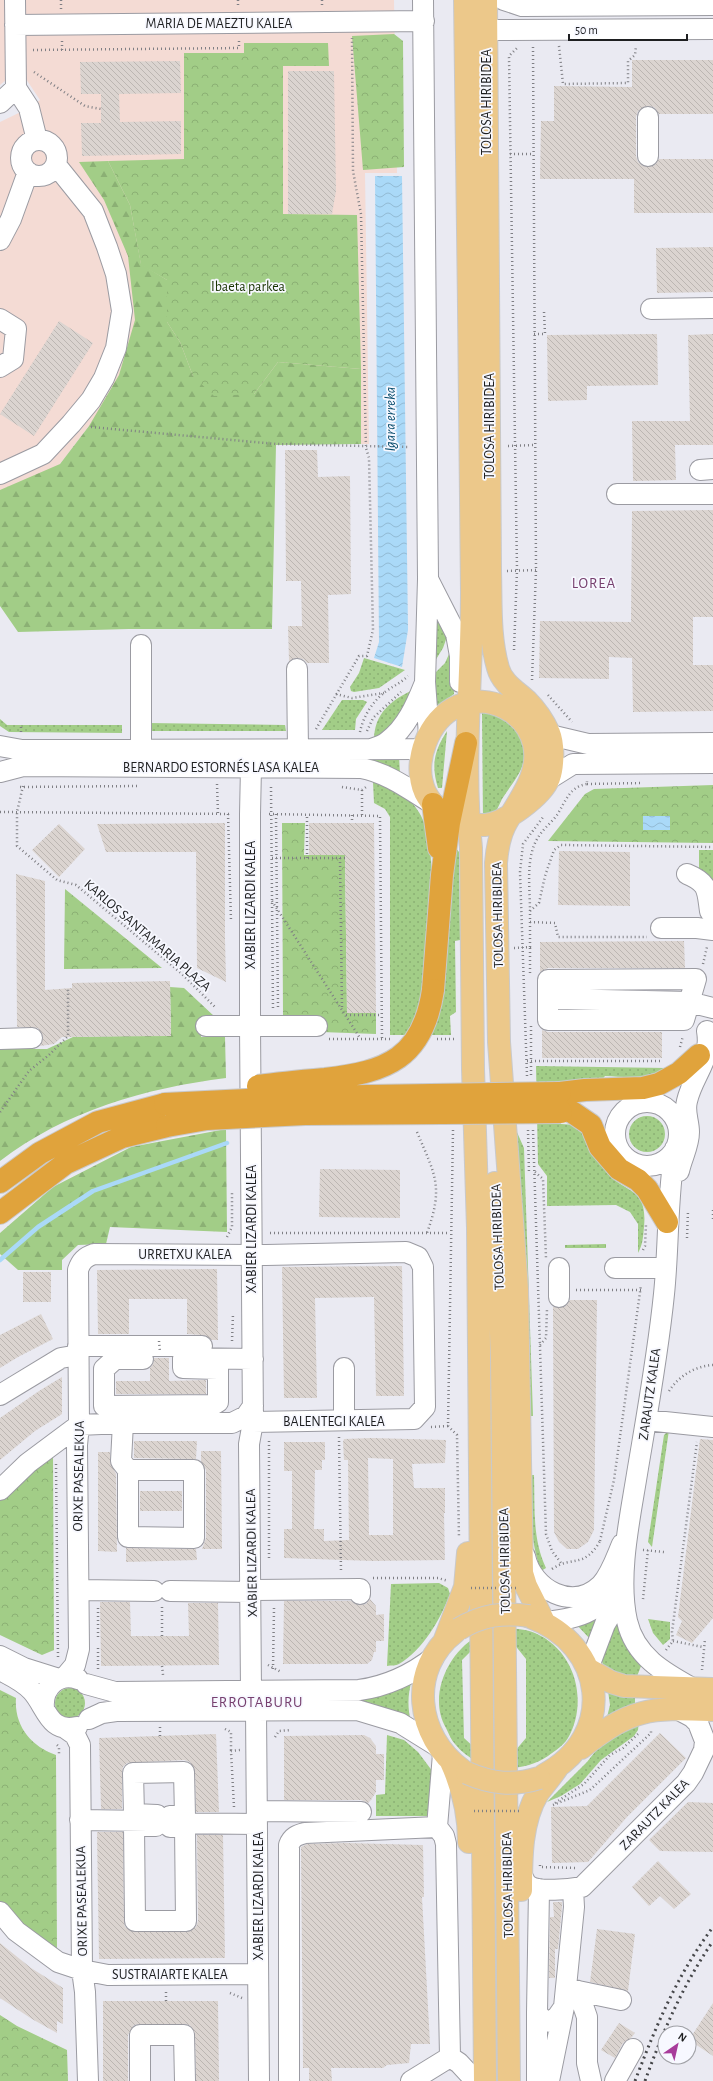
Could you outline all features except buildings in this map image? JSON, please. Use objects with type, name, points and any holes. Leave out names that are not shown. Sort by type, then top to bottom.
[{"type":"highway","points":[[0,1182],[40,1152],[98,1122],[215,1090],[354,1076],[374,1071],[399,1057],[417,1038],[430,1009],[442,875],[450,816],[466,743]]},
{"type":"highway","points":[[564,1106],[586,1090],[643,1088],[659,1084],[679,1073],[699,1055]]},
{"type":"highway","points":[[164,1104],[305,1097],[564,1106],[594,1120],[608,1133],[625,1155]]},
{"type":"highway","points":[[0,1213],[66,1163],[122,1137],[167,1126],[206,1119],[305,1114],[564,1106],[610,1097],[643,1102]]},
{"type":"highway","points":[[564,1106],[591,1125],[600,1147],[618,1169],[638,1180],[646,1188],[667,1222]]},
{"type":"main road","name":"TOLOSA HIRIBIDEA","points":[[465,0],[472,599],[470,702],[466,743]]},
{"type":"main road","name":"TOLOSA HIRIBIDEA","points":[[486,0],[490,564],[493,652],[500,673],[511,689],[558,728],[549,779],[532,798],[511,815]]},
{"type":"main road","name":"TOLOSA HIRIBIDEA","points":[[476,2080],[478,1228],[473,1069],[471,848],[450,816],[425,791],[421,776],[426,742],[444,716],[457,706],[470,702],[483,701],[502,706],[517,716],[530,733],[535,755],[535,766],[525,791],[504,826],[497,851],[499,1042],[494,1141],[502,1358],[509,2081]]},
{"type":"main road","points":[[450,816],[483,825],[491,824],[511,815]]},
{"type":"main road","name":"TOLOSA HIRIBIDEA","points":[[499,1042],[517,1289],[522,1573],[536,1619]]},
{"type":"main road","name":"TOLOSA HIRIBIDEA","points":[[473,1069],[465,1192],[464,1313],[468,1560],[465,1587],[446,1643],[424,1682],[423,1702],[426,1722],[450,1759],[463,1792],[469,1825],[476,2080]]},
{"type":"main road","points":[[446,1643],[485,1616],[514,1614],[536,1619],[556,1628],[575,1646],[588,1669],[592,1688],[593,1707],[587,1732],[574,1754]]},
{"type":"main road","points":[[588,1669],[611,1682],[624,1686],[703,1678]]},
{"type":"main road","points":[[450,1759],[478,1778],[503,1784],[521,1783],[548,1773],[607,1728],[624,1718],[640,1712],[661,1708],[713,1710]]},
{"type":"main road","points":[[522,2081],[521,1874],[527,1821],[548,1773]]},
{"type":"street","name":"TOLOSA HIRIBIDEA","points":[[365,742],[388,741],[400,730],[414,709],[428,579],[423,0]]},
{"type":"street","points":[[504,0],[522,6],[713,5]]},
{"type":"street","name":"MARIA DE MAEZTU KALEA","points":[[14,8],[238,23],[424,21]]},
{"type":"street","points":[[14,8],[16,88],[29,108],[37,140]]},
{"type":"street","points":[[486,30],[713,29]]},
{"type":"street","points":[[0,103],[16,88]]},
{"type":"street","points":[[648,117],[648,156]]},
{"type":"street","points":[[43,140],[53,147],[58,159],[56,165],[50,173],[44,176],[34,175],[28,172],[22,165],[23,151],[31,142],[43,140]]},
{"type":"street","points":[[0,474],[43,454],[71,424],[91,400],[104,378],[116,348],[122,311],[116,274],[108,247],[93,211],[56,165]]},
{"type":"street","points":[[0,240],[11,219],[28,172]]},
{"type":"street","points":[[651,309],[713,308]]},
{"type":"street","points":[[0,319],[16,329],[12,358],[0,367]]},
{"type":"street","points":[[616,494],[713,494]]},
{"type":"street","name":"TOLOSA HIRIBIDEA","points":[[428,579],[456,634],[460,656],[460,685],[470,702]]},
{"type":"street","points":[[135,750],[141,645]]},
{"type":"street","points":[[297,669],[298,750]]},
{"type":"street","name":"TOLOSA HIRIBIDEA","points":[[418,677],[426,742]]},
{"type":"street","points":[[128,681],[135,750]]},
{"type":"street","points":[[558,728],[588,744],[713,742]]},
{"type":"street","name":"BERNARDO ESTORNÉS LASA KALEA","points":[[0,746],[22,750],[298,750],[365,742],[426,742]]},
{"type":"street","points":[[549,779],[573,764],[713,763]]},
{"type":"street","name":"BERNARDO ESTORNÉS LASA KALEA","points":[[0,772],[23,766],[251,776],[368,770],[398,782],[450,816]]},
{"type":"street","name":"XABIER LIZARDI KALEA","points":[[251,776],[242,1026],[251,1108],[253,1414],[249,1444],[252,1659],[251,1691]]},
{"type":"street","points":[[687,874],[703,883],[707,890],[710,911],[713,912]]},
{"type":"street","points":[[658,932],[697,928],[713,930]]},
{"type":"street","points":[[696,979],[689,1002],[684,1020],[548,1020],[548,980],[696,979]]},
{"type":"street","points":[[557,999],[689,1002],[713,1007],[699,1055],[686,1075],[672,1088],[622,1113],[618,1121],[615,1130],[625,1155],[641,1165],[660,1163],[668,1157],[674,1149],[678,1136],[676,1121],[679,1100],[686,1075]]},
{"type":"street","points":[[206,1026],[242,1026],[320,1032]]},
{"type":"street","points":[[615,1268],[665,1268],[675,1238],[677,1184],[681,1162],[688,1144],[689,1131],[686,1115],[686,1101],[710,1045],[707,1031]]},
{"type":"street","points":[[0,1039],[32,1038]]},
{"type":"street","points":[[643,1102],[664,1107],[676,1121]]},
{"type":"street","points":[[251,1108],[274,1108]]},
{"type":"street","name":"ZARAUTZ KALEA","points":[[674,1149],[667,1222],[664,1294],[654,1420],[628,1531],[624,1594],[627,1622],[641,1650],[661,1671],[703,1678]]},
{"type":"street","name":"ZARAUTZ KALEA","points":[[625,1155],[648,1176],[658,1192],[667,1222]]},
{"type":"street","name":"URRETXU KALEA","points":[[78,1270],[81,1262],[94,1254],[406,1252],[418,1257],[423,1266],[425,1407],[414,1419]]},
{"type":"street","points":[[559,1268],[559,1294]]},
{"type":"street","name":"ORIXE PASEALEKUA","points":[[62,1678],[71,1672],[78,1657],[78,1270]]},
{"type":"street","points":[[0,1395],[61,1358],[78,1351],[232,1345],[252,1352]]},
{"type":"street","points":[[151,1355],[115,1359],[104,1369],[104,1406],[213,1405],[218,1402],[218,1369],[183,1368],[183,1358],[252,1352]]},
{"type":"street","points":[[342,1425],[344,1368]]},
{"type":"street","points":[[0,1490],[28,1463],[79,1425],[123,1423],[232,1423],[253,1414]]},
{"type":"street","name":"BALENTEGI KALEA","points":[[253,1414],[342,1425],[414,1419]]},
{"type":"street","points":[[654,1420],[713,1427]]},
{"type":"street","points":[[123,1423],[121,1461],[128,1470],[128,1537],[194,1538],[194,1470],[128,1470]]},
{"type":"street","points":[[232,1423],[246,1434],[249,1444]]},
{"type":"street","points":[[521,1532],[526,1563],[535,1580],[558,1595],[569,1598],[589,1593],[600,1585],[609,1575],[628,1531]]},
{"type":"street","points":[[536,1619],[567,1619],[595,1609],[609,1595],[625,1566]]},
{"type":"street","points":[[79,1590],[162,1595],[274,1590],[360,1589],[360,1594]]},
{"type":"street","points":[[588,1669],[605,1624],[624,1594]]},
{"type":"street","points":[[0,1656],[42,1675],[75,1678],[86,1684],[115,1692],[359,1690],[386,1684],[411,1673],[446,1643]]},
{"type":"street","points":[[0,1670],[24,1684],[32,1691],[44,1708],[49,1719],[65,1728],[78,1727],[89,1719],[102,1713],[116,1711],[349,1710],[371,1713],[400,1723],[450,1759],[436,1827]]},
{"type":"street","points":[[44,1708],[43,1701],[48,1688],[62,1678]]},
{"type":"street","points":[[86,1684],[93,1693],[95,1703],[89,1719]]},
{"type":"street","name":"ZARAUTZ KALEA","points":[[539,1889],[573,1889],[582,1887],[596,1875],[686,1783],[693,1773],[704,1750],[704,1741],[698,1723],[692,1717],[677,1709]]},
{"type":"street","name":"XABIER LIZARDI KALEA","points":[[256,1711],[259,2081]]},
{"type":"street","name":"ORIXE PASEALEKUA","points":[[65,1728],[75,1735],[80,1746],[82,1970],[85,1992],[88,2081]]},
{"type":"street","points":[[184,1772],[185,1815],[170,1816],[170,1826],[185,1826],[186,1921],[135,1921],[134,1826],[156,1826],[157,1815],[134,1814],[133,1773],[184,1772]]},
{"type":"street","points":[[80,1820],[164,1822],[361,1812]]},
{"type":"street","points":[[436,1827],[444,1836],[446,1844],[450,2058],[476,2080]]},
{"type":"street","points":[[289,2081],[289,1845],[291,1840],[294,1837],[305,1833],[436,1827]]},
{"type":"street","points":[[521,1874],[528,1885],[539,1889],[537,2013],[538,2081]]},
{"type":"street","points":[[537,2013],[543,2020],[550,2022],[557,2017],[564,2007],[572,1989],[573,1889]]},
{"type":"street","name":"SUSTRAIARTE KALEA","points":[[0,1912],[16,1932],[58,1962],[82,1970],[108,1976],[258,1974]]},
{"type":"street","points":[[572,1989],[621,2000]]},
{"type":"street","points":[[572,1989],[587,2017],[587,2063],[591,2081]]},
{"type":"street","points":[[549,2081],[564,2007]]},
{"type":"street","points":[[140,2081],[140,2035],[184,2035],[184,2081]]},
{"type":"street","points":[[615,2081],[633,2049]]},
{"type":"street","points":[[411,2081],[450,2058]]},
{"type":"path","points":[[28,50],[239,48],[238,0]]},
{"type":"path","points":[[527,29],[534,334],[536,570],[533,686]]},
{"type":"path","points":[[514,654],[517,570],[509,56],[522,42],[527,29]]},
{"type":"path","points":[[313,735],[359,656],[367,656],[373,630],[369,458],[366,448],[361,214],[353,171],[352,36]]},
{"type":"path","points":[[559,42],[563,84],[628,83],[628,61],[635,56],[636,42]]},
{"type":"path","points":[[32,71],[85,106],[101,109]]},
{"type":"path","points":[[534,334],[545,334],[544,312]]},
{"type":"path","points":[[89,426],[276,444],[366,448],[409,447]]},
{"type":"path","points":[[365,742],[362,722],[374,703],[385,692],[399,684],[418,677]]},
{"type":"path","points":[[527,677],[532,682]]},
{"type":"path","points":[[336,694],[352,698],[385,692]]},
{"type":"path","points":[[558,728],[574,724]]},
{"type":"path","points":[[21,725],[21,732]]},
{"type":"path","points":[[251,776],[278,786]]},
{"type":"path","points":[[498,948],[530,948],[530,863],[532,850],[538,836],[556,816],[567,796],[579,785],[587,784],[587,779]]},
{"type":"path","points":[[217,780],[218,814]]},
{"type":"path","points":[[361,784],[362,815]]},
{"type":"path","points":[[16,788],[23,786],[147,786]]},
{"type":"path","name":"KARLOS SANTAMARIA PLAZA","points":[[23,786],[18,812],[17,846],[56,880],[76,885],[242,1026]]},
{"type":"path","points":[[209,786],[224,786]]},
{"type":"path","points":[[334,786],[362,790]]},
{"type":"path","points":[[0,812],[380,816],[382,1038]]},
{"type":"path","points":[[527,1084],[520,872],[523,844],[545,814]]},
{"type":"path","points":[[307,815],[307,858]]},
{"type":"path","points":[[352,815],[352,823]]},
{"type":"path","points":[[530,911],[539,903],[545,876],[554,850],[561,845],[713,847]]},
{"type":"path","points":[[272,858],[345,858]]},
{"type":"path","points":[[340,858],[342,1010]]},
{"type":"path","points":[[272,900],[360,1039]]},
{"type":"path","points":[[530,922],[556,923],[558,937],[658,932]]},
{"type":"path","points":[[0,1112],[29,1071],[49,1055],[68,1036],[68,988]]},
{"type":"path","points":[[345,1015],[382,1016]]},
{"type":"path","points":[[320,1032],[360,1039],[396,1039]]},
{"type":"path","points":[[455,1033],[455,1047]]},
{"type":"path","points":[[433,1039],[455,1039]]},
{"type":"path","points":[[531,1061],[532,1077]]},
{"type":"path","points":[[528,1123],[529,1177]]},
{"type":"path","points":[[533,1124],[546,1534],[552,1551],[561,1563]]},
{"type":"path","points":[[453,1128],[450,1233],[448,1426],[457,1435],[459,1542]]},
{"type":"path","points":[[416,1131],[434,1171],[437,1186],[437,1202],[427,1233]]},
{"type":"path","points":[[713,1210],[713,1220]]},
{"type":"path","points":[[270,1233],[450,1233]]},
{"type":"path","points":[[552,1569],[561,1563],[582,1561],[594,1552],[600,1541],[614,1480],[641,1290],[641,1268]]},
{"type":"path","points":[[559,1294],[641,1290]]},
{"type":"path","points":[[232,1345],[233,1307]]},
{"type":"path","points":[[151,1355],[160,1340]]},
{"type":"path","points":[[654,1420],[670,1390],[686,1373],[704,1366],[713,1365]]},
{"type":"path","points":[[414,1419],[424,1428],[448,1426]]},
{"type":"path","points":[[341,1578],[342,1425]]},
{"type":"path","points":[[664,1651],[673,1641],[672,1632],[697,1441]]},
{"type":"path","points":[[56,1443],[58,1648]]},
{"type":"path","points":[[600,1541],[606,1543]]},
{"type":"path","points":[[642,1550],[664,1552]]},
{"type":"path","points":[[642,1604],[648,1550]]},
{"type":"path","points":[[678,1554],[683,1555]]},
{"type":"path","points":[[548,1564],[555,1574]]},
{"type":"path","points":[[471,1588],[518,1588]]},
{"type":"path","points":[[273,1669],[274,1590]]},
{"type":"path","points":[[162,1595],[162,1636]]},
{"type":"path","points":[[703,1678],[704,1638]]},
{"type":"path","points":[[673,1641],[703,1647]]},
{"type":"path","points":[[661,1647],[668,1655]]},
{"type":"path","points":[[252,1659],[260,1658],[273,1669],[287,1672]]},
{"type":"path","points":[[162,1666],[163,1676]]},
{"type":"path","points":[[551,1806],[590,1790],[652,1733],[650,1726]]},
{"type":"path","points":[[160,1727],[160,1736]]},
{"type":"path","points":[[257,1749],[273,1749],[275,1737],[279,1731],[293,1730]]},
{"type":"path","points":[[584,1784],[601,1763],[636,1738],[641,1730]]},
{"type":"path","points":[[474,1811],[519,1811]]},
{"type":"path","points":[[540,1860],[540,1867],[588,1868],[596,1875]]},
{"type":"shaded area","points":[[0,0],[394,0],[397,173],[365,173],[369,444],[276,444],[89,426],[60,464],[0,512],[0,122],[29,108],[40,100],[26,79],[6,80],[0,85]]},
{"type":"green space","points":[[394,34],[403,41],[404,167],[363,170],[352,36]]},
{"type":"green space","name":"Ibaeta parkea","points":[[244,43],[328,43],[329,66],[283,66],[283,214],[357,215],[361,369],[278,362],[254,394],[214,396],[193,376],[180,342],[167,322],[167,280],[141,265],[130,205],[108,161],[184,159],[184,53],[244,53]]},
{"type":"green space","points":[[108,161],[130,205],[141,264],[167,280],[167,322],[180,342],[193,376],[254,394],[278,362],[361,369],[361,444],[276,445],[272,629],[129,629],[18,632],[0,606],[0,490],[60,464],[89,426],[119,375],[135,320],[128,256],[104,200],[79,162]]},
{"type":"green space","points":[[433,607],[449,631],[443,648],[432,666]]},
{"type":"green space","points":[[453,645],[454,694],[435,708],[432,676],[445,663]]},
{"type":"green space","points":[[364,658],[405,670],[379,688],[354,692],[351,691],[350,687],[359,673]]},
{"type":"green space","points":[[415,689],[403,717],[374,741],[377,723],[381,715],[391,703]]},
{"type":"green space","points":[[342,700],[363,700],[367,702],[356,719],[355,730],[322,730]]},
{"type":"green space","points":[[482,712],[504,719],[516,730],[523,745],[524,754],[521,769],[502,799],[493,818],[483,820]]},
{"type":"green space","points":[[0,719],[7,725],[122,725],[122,733],[9,732],[0,726]]},
{"type":"green space","points":[[148,723],[285,725],[286,731],[147,731]]},
{"type":"green space","points":[[447,731],[442,788],[438,788],[434,765],[435,758],[439,745]]},
{"type":"green space","points":[[372,756],[399,756],[400,774],[372,763]]},
{"type":"green space","points":[[373,782],[392,789],[407,798],[417,810],[424,823],[428,838],[431,855],[432,891],[455,847],[459,852],[460,940],[455,941],[456,1012],[450,1016],[451,1035],[390,1035],[390,817],[385,809],[374,803]]},
{"type":"green space","points":[[713,785],[713,843],[548,841],[585,794],[594,789]]},
{"type":"green space","points":[[282,823],[305,823],[304,855],[345,855],[347,1013],[376,1013],[376,1034],[321,1032],[283,1017]]},
{"type":"green space","points":[[699,850],[713,850],[713,894],[699,871]]},
{"type":"green space","points":[[65,889],[162,968],[64,969]]},
{"type":"green space","points":[[170,987],[184,988],[215,1017],[200,1017],[201,1037],[225,1037],[226,1078],[166,1088],[107,1104],[51,1128],[25,1143],[0,1161],[0,1049],[47,1049],[73,1037],[171,1035]]},
{"type":"green space","points":[[536,1066],[667,1068],[660,1072],[638,1077],[605,1076],[600,1082],[559,1081],[561,1124],[576,1125],[584,1135],[604,1169],[611,1177],[633,1192],[642,1203],[644,1227],[642,1243],[638,1253],[638,1224],[630,1212],[616,1205],[547,1206],[547,1176],[538,1164]]},
{"type":"green space","points":[[647,1116],[657,1119],[662,1124],[665,1134],[662,1144],[657,1149],[647,1152],[637,1149],[632,1144],[629,1134],[632,1124],[637,1119]]},
{"type":"green space","points":[[226,1129],[227,1232],[110,1227],[106,1244],[78,1245],[62,1260],[62,1270],[18,1270],[0,1254],[0,1233],[53,1187],[131,1147]]},
{"type":"green space","points":[[516,1130],[524,1148],[533,1416],[529,1416]]},
{"type":"green space","points":[[606,1244],[606,1248],[565,1248],[565,1245]]},
{"type":"green space","points":[[669,1430],[652,1547],[648,1542],[664,1435]]},
{"type":"green space","points":[[53,1453],[54,1650],[42,1655],[0,1635],[0,1500],[15,1483]]},
{"type":"green space","points":[[530,1475],[534,1475],[536,1534],[546,1568],[541,1571],[534,1547]]},
{"type":"green space","points":[[439,1583],[448,1588],[450,1594],[430,1634],[408,1658],[398,1665],[387,1666],[391,1584]]},
{"type":"green space","points":[[621,1612],[643,1661],[636,1679],[604,1668],[601,1658]]},
{"type":"green space","points":[[595,1617],[597,1620],[591,1640],[575,1623]]},
{"type":"green space","points":[[648,1619],[670,1622],[670,1639],[663,1645],[653,1633]]},
{"type":"green space","points":[[508,1628],[522,1629],[535,1633],[549,1641],[560,1651],[569,1664],[574,1678],[577,1693],[577,1708],[574,1724],[568,1738],[559,1748],[537,1762],[525,1766],[499,1768],[475,1760],[464,1753],[450,1737],[441,1716],[439,1703],[443,1677],[457,1654],[476,1637],[488,1632]],"holes":[[[514,1644],[526,1659],[526,1738],[515,1751],[478,1751],[464,1738],[462,1660],[476,1646]]]},
{"type":"green space","points":[[412,1679],[408,1700],[411,1722],[377,1705],[357,1703],[357,1697]]},
{"type":"green space","points":[[70,1688],[80,1693],[85,1703],[80,1713],[70,1718],[60,1713],[55,1703],[60,1693]]},
{"type":"green space","points":[[0,1690],[16,1698],[18,1717],[26,1734],[39,1746],[56,1755],[57,1952],[30,1934],[0,1902]]},
{"type":"green space","points":[[608,1691],[635,1696],[635,1704],[607,1717],[610,1705]]},
{"type":"green space","points":[[639,1721],[638,1730],[634,1736],[601,1760],[580,1784],[561,1796],[547,1802],[587,1762],[598,1748]]},
{"type":"green space","points":[[387,1735],[404,1740],[418,1752],[433,1772],[433,1807],[427,1816],[376,1816],[376,1795],[385,1794]]},
{"type":"green space","points":[[0,2015],[17,2026],[67,2050],[68,2081],[0,2081]]},
{"type":"water","name":"Igara erreka","points":[[375,176],[402,176],[408,630],[402,667],[374,658],[379,642]]},
{"type":"water","points":[[643,816],[670,816],[670,830],[643,830]]},
{"type":"waterway","points":[[0,1260],[38,1227],[93,1191],[227,1143]]},
{"type":"railway","points":[[635,2081],[668,2001],[700,1945],[713,1927]]},
{"type":"railway","points":[[645,2081],[674,2009],[692,1974],[713,1941]]},
{"type":"district","name":"LOREA","points":[[594,583]]},
{"type":"district","name":"ERROTABURU","points":[[257,1702]]}]
